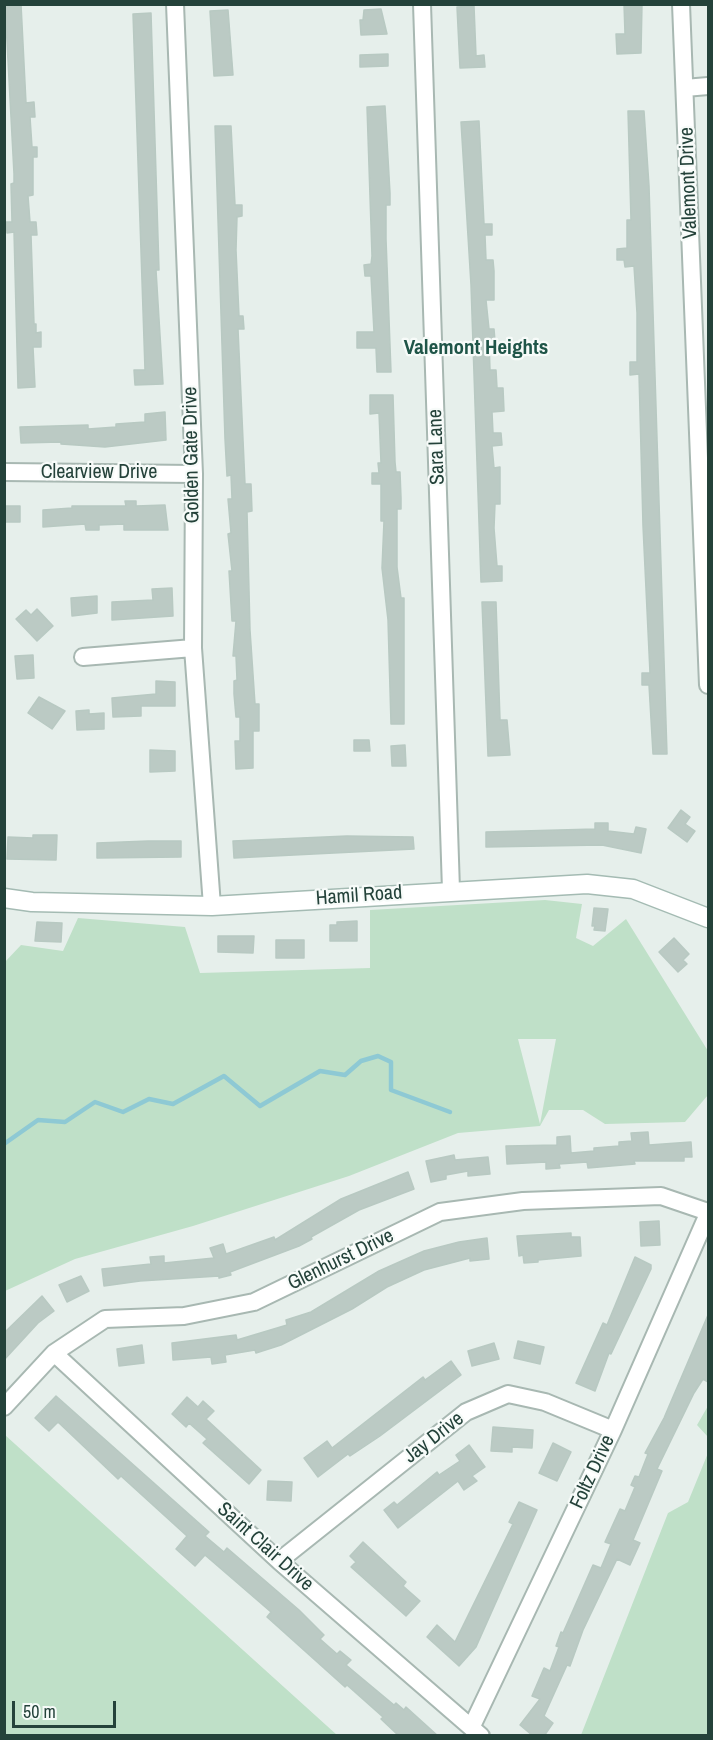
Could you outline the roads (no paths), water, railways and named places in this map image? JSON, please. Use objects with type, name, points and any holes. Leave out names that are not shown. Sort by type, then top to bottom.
[{"type":"street","name":"Golden Gate Drive","points":[[175,4],[194,474],[193,648],[212,906]]},
{"type":"street","name":"Sara Lane","points":[[422,4],[451,890]]},
{"type":"street","name":"Valemont Drive","points":[[681,4],[708,685]]},
{"type":"street","points":[[685,88],[708,87]]},
{"type":"street","name":"Clearview Drive","points":[[4,472],[194,474]]},
{"type":"street","points":[[83,657],[193,648]]},
{"type":"street","name":"Hamil Road","points":[[4,898],[32,902],[212,906],[451,890],[598,885],[633,889],[708,918]]},
{"type":"street","name":"Glenhurst Drive","points":[[4,1407],[54,1353],[105,1319],[184,1316],[254,1302],[441,1212],[523,1201],[661,1196],[708,1213]]},
{"type":"street","name":"Foltz Drive","points":[[477,1731],[708,1213]]},
{"type":"street","name":"Saint Clair Drive","points":[[54,1353],[279,1561],[477,1731]]},
{"type":"street","name":"Jay Drive","points":[[279,1561],[466,1412],[508,1394],[545,1402],[613,1430]]},
{"type":"waterway","points":[[4,1144],[38,1120],[65,1122],[95,1102],[123,1112],[149,1099],[173,1104],[224,1076],[260,1106],[320,1071],[345,1075],[361,1061],[378,1056],[391,1062],[391,1090],[450,1112]]},
{"type":"district","name":"Valemont Heights","points":[[476,348]]}]
